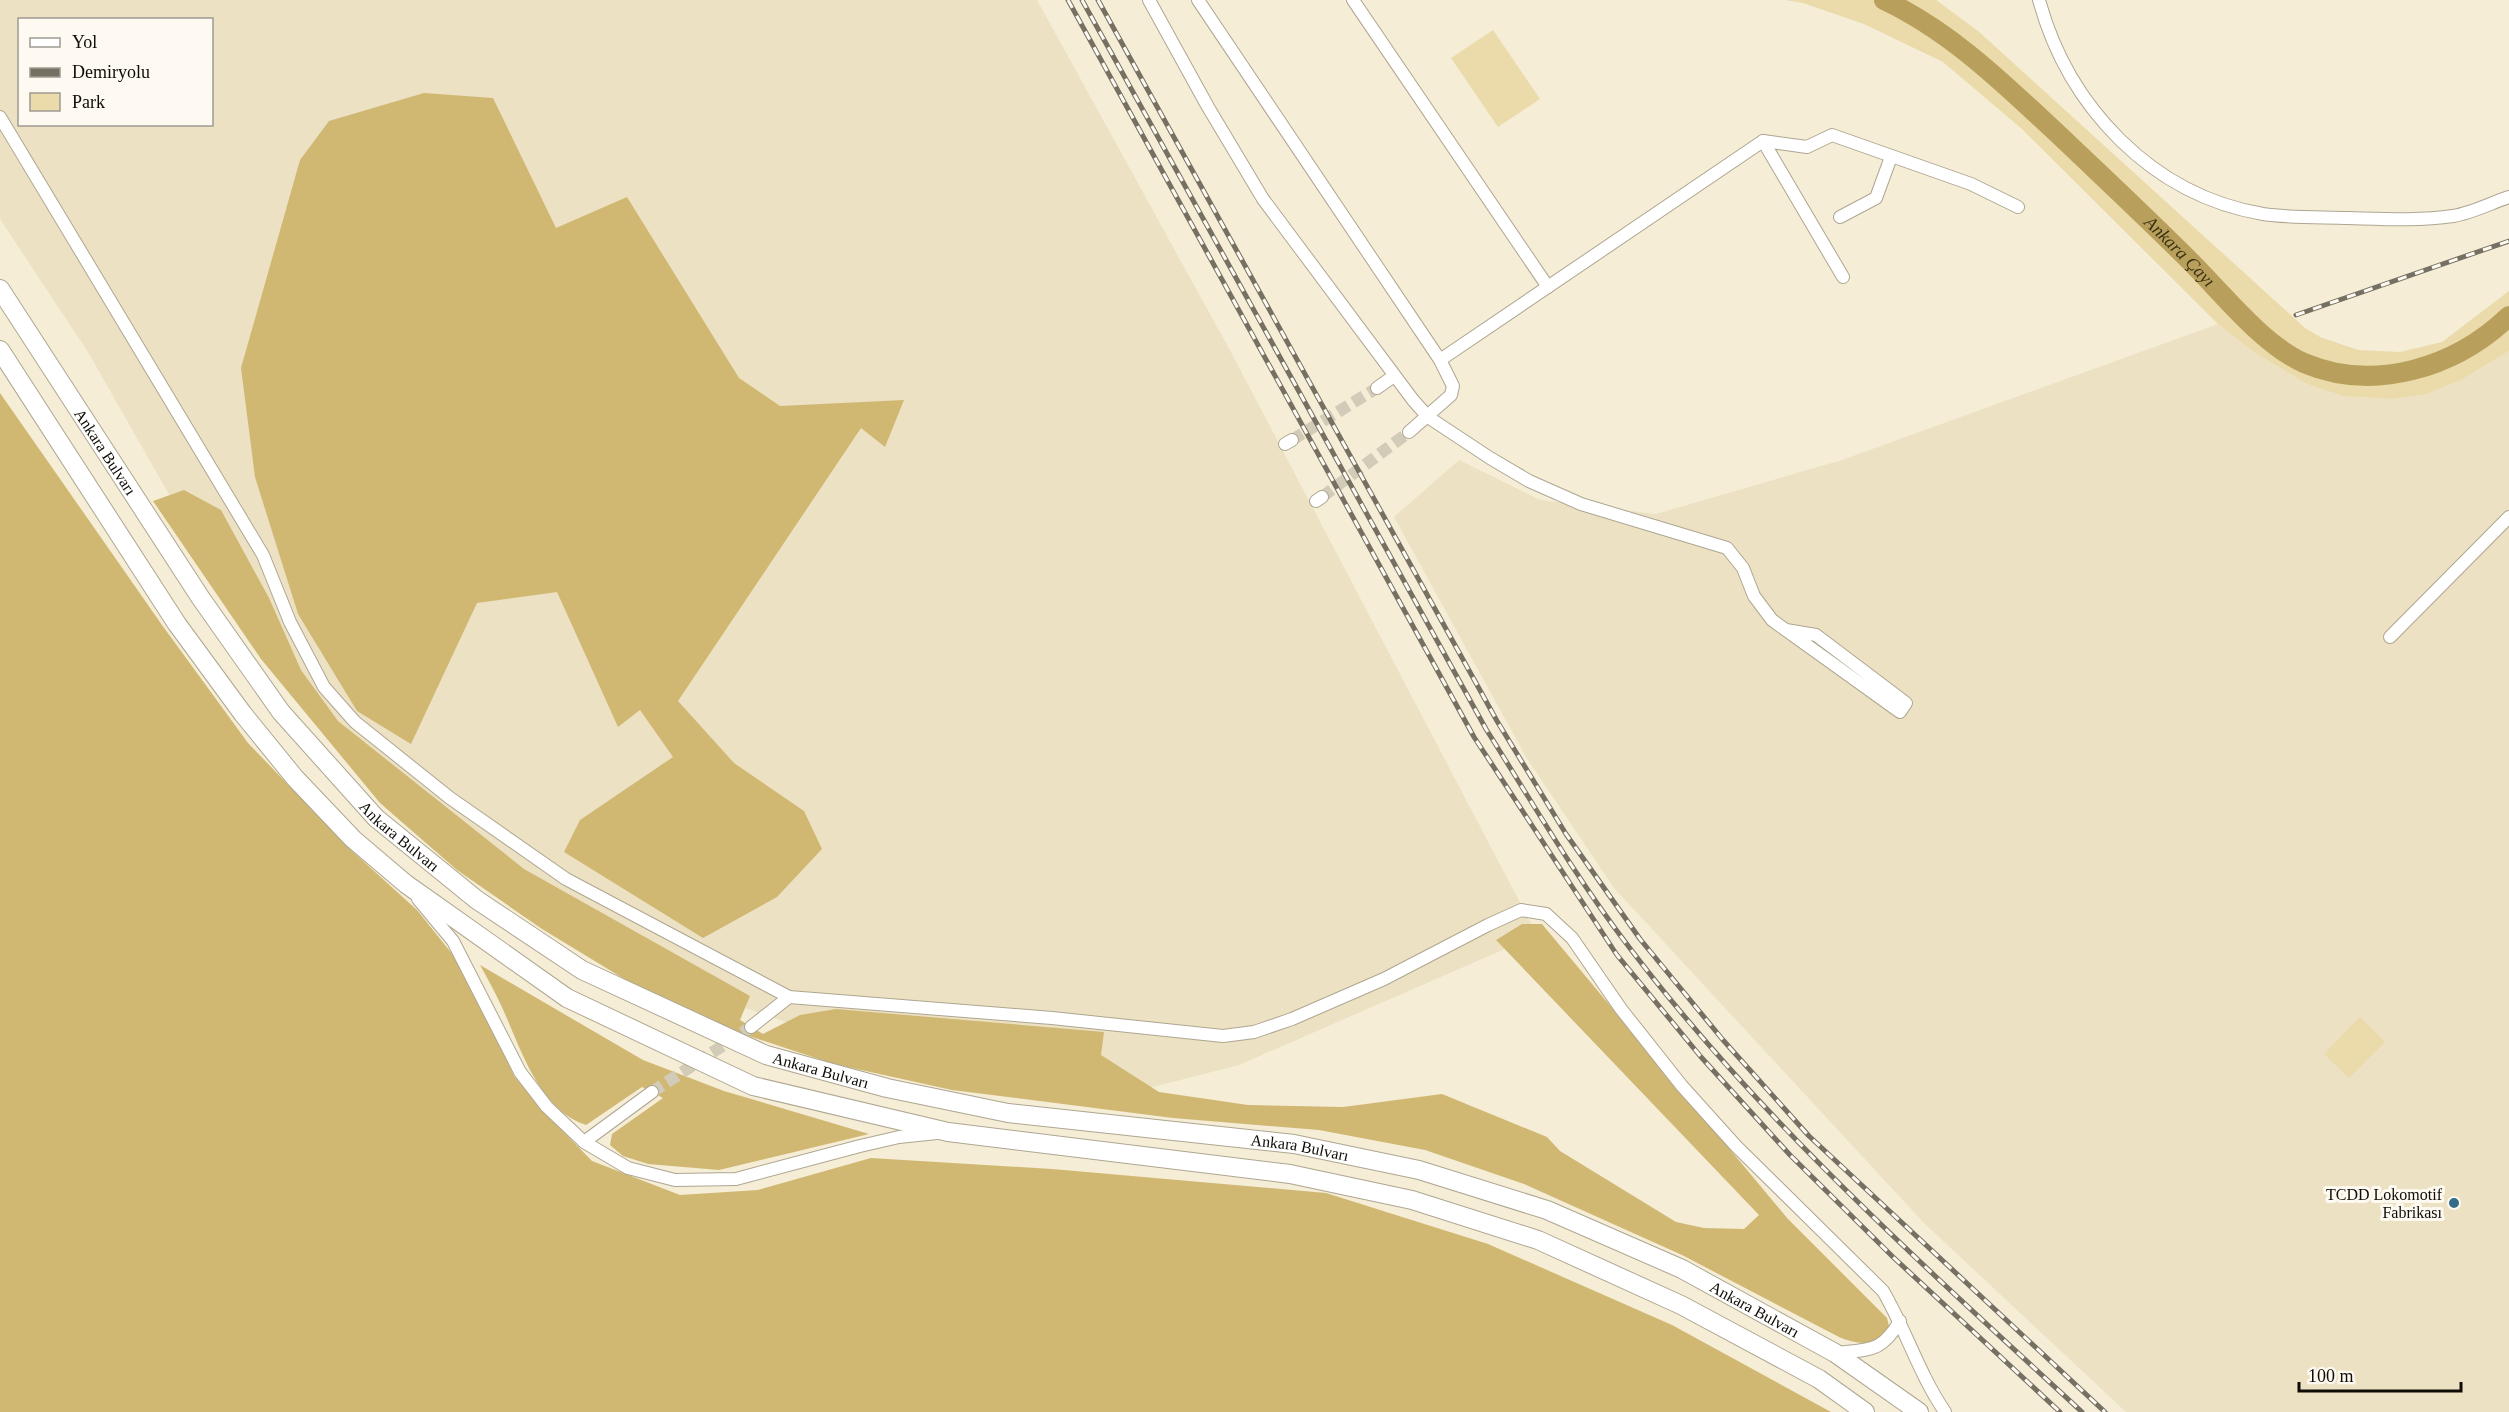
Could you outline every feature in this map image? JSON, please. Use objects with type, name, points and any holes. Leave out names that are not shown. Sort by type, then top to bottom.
[{"type":"main road","name":"Ankara Bulvarı","points":[[0,289],[200,597],[281,712],[376,818],[477,900],[582,970],[766,1055],[887,1088],[1008,1113],[1294,1144],[1419,1170],[1547,1210],[1682,1269],[1835,1353],[1918,1412]]},
{"type":"main road","name":"Ankara Bulvarı","points":[[0,350],[177,624],[243,714],[295,778],[353,839],[406,884],[567,998],[753,1086],[948,1132],[1290,1174],[1412,1200],[1538,1240],[1681,1305],[1819,1379],[1865,1412]]},
{"type":"street","points":[[1149,0],[1208,108],[1263,199],[1394,376],[1428,417],[1529,481],[1570,500],[1727,548],[1743,568],[1754,596],[1772,620],[1900,712],[1906,703],[1816,635],[1786,630]]},
{"type":"street","points":[[1197,0],[1440,360],[1453,386],[1451,395],[1409,432]]},
{"type":"street","points":[[1353,0],[1548,287]]},
{"type":"street","points":[[2039,0],[2056,49],[2073,83],[2106,128],[2145,163],[2192,192],[2224,205],[2263,214],[2414,220],[2456,215],[2509,196]]},
{"type":"street","points":[[0,117],[263,555],[290,622],[324,687],[354,722],[450,798],[566,879],[789,997],[1052,1018],[1223,1036],[1254,1032],[1292,1019],[1384,979],[1521,910],[1546,914],[1572,938],[1621,1009],[1682,1086],[1736,1146],[1883,1291],[1900,1321],[1930,1389],[1945,1412]]},
{"type":"street","points":[[1440,360],[1762,141],[1808,147],[1832,135],[1971,184],[2018,207]]},
{"type":"street","points":[[1762,141],[1843,277]]},
{"type":"street","points":[[1840,217],[1875,198],[1891,156]]},
{"type":"street","points":[[1377,388],[1394,376]]},
{"type":"street","points":[[2390,637],[2509,517]]},
{"type":"street","points":[[406,884],[453,942],[520,1072],[547,1107],[584,1142],[628,1168],[675,1180],[736,1179],[899,1137],[948,1132]]},
{"type":"street","points":[[752,1027],[789,997]]},
{"type":"street","points":[[584,1142],[652,1092]]},
{"type":"street","points":[[1835,1353],[1869,1349],[1888,1340],[1900,1321]]},
{"type":"shaded area","points":[[0,0],[1037,0],[1232,354],[1537,935],[1239,1065],[1145,1089],[867,1050],[641,972],[338,745],[187,526],[88,352],[0,219]]},
{"type":"shaded area","points":[[424,93],[493,98],[556,228],[627,197],[739,378],[780,406],[904,400],[885,447],[861,428],[678,701],[734,763],[804,811],[822,849],[777,897],[703,938],[564,852],[580,820],[673,757],[640,710],[618,727],[557,592],[477,603],[411,744],[357,711],[298,614],[255,477],[241,368],[300,160],[329,121]]},
{"type":"shaded area","points":[[2218,324],[2254,352],[2307,384],[2343,396],[2393,399],[2427,394],[2461,380],[2509,351],[2509,1412],[2126,1412],[1924,1223],[1614,888],[1526,757],[1394,517],[1459,460],[1540,500],[1656,514],[1842,460]]},
{"type":"shaded area","points":[[0,393],[162,625],[248,743],[352,851],[417,910],[457,960],[481,1002],[514,1076],[542,1110],[592,1161],[680,1195],[758,1190],[871,1158],[1052,1169],[1326,1193],[1488,1244],[1672,1325],[1831,1412],[0,1412]]},
{"type":"shaded area","points":[[184,490],[221,510],[269,598],[301,670],[338,721],[524,869],[750,996],[740,1020],[763,1034],[800,1015],[836,1009],[1104,1032],[1101,1055],[1159,1092],[1248,1105],[1343,1107],[1442,1094],[1547,1137],[1560,1151],[1676,1222],[1704,1228],[1744,1229],[1759,1215],[1496,940],[1522,924],[1542,924],[1788,1219],[1887,1318],[1890,1330],[1884,1336],[1866,1343],[1853,1342],[1839,1337],[1682,1255],[1524,1184],[1425,1150],[1319,1130],[1173,1118],[952,1090],[834,1064],[722,1027],[626,980],[542,929],[457,870],[380,803],[261,659],[153,501]]},
{"type":"shaded area","points":[[480,965],[643,1060],[724,1091],[869,1134],[719,1170],[648,1164],[623,1156],[610,1145],[612,1134],[663,1098],[642,1087],[586,1125],[569,1117],[555,1105],[532,1074],[498,998]]},
{"type":"green space","points":[[1786,0],[1936,0],[1978,31],[2305,328],[2320,337],[2358,350],[2400,352],[2442,342],[2509,291],[2509,351],[2461,380],[2427,394],[2393,399],[2343,396],[2307,384],[2254,352],[2218,324],[2022,129],[1943,62],[1864,24],[1803,3]]},
{"type":"green space","points":[[1493,30],[1540,99],[1498,127],[1451,58]]},
{"type":"green space","points":[[2360,1017],[2385,1042],[2349,1078],[2324,1054]]},
{"type":"waterway","name":"Ankara Çayı","points":[[1884,0],[1932,28],[1998,79],[2158,229],[2258,331],[2273,344],[2304,363],[2331,372],[2359,375],[2386,375],[2413,370],[2465,349],[2488,334],[2509,316]]},
{"type":"tunnel","points":[[1292,440],[1377,388]]},
{"type":"tunnel","points":[[1322,497],[1409,432]]},
{"type":"tunnel","points":[[652,1092],[751,1027]]},
{"type":"railway","points":[[1068,0],[1474,737],[1617,955],[1701,1057],[1790,1155],[1893,1257],[2060,1412]]},
{"type":"railway","points":[[1082,0],[1486,729],[1555,840],[1610,921],[1680,1011],[1788,1131],[1903,1246],[2082,1412]]},
{"type":"railway","points":[[1098,0],[1497,721],[1566,834],[1640,939],[1723,1040],[1809,1136],[2105,1412]]},
{"type":"railway","points":[[2296,315],[2509,241]]},
{"type":"place","name":"TCDD Lokomotif Fabrikası","points":[[2454,1203]]}]
